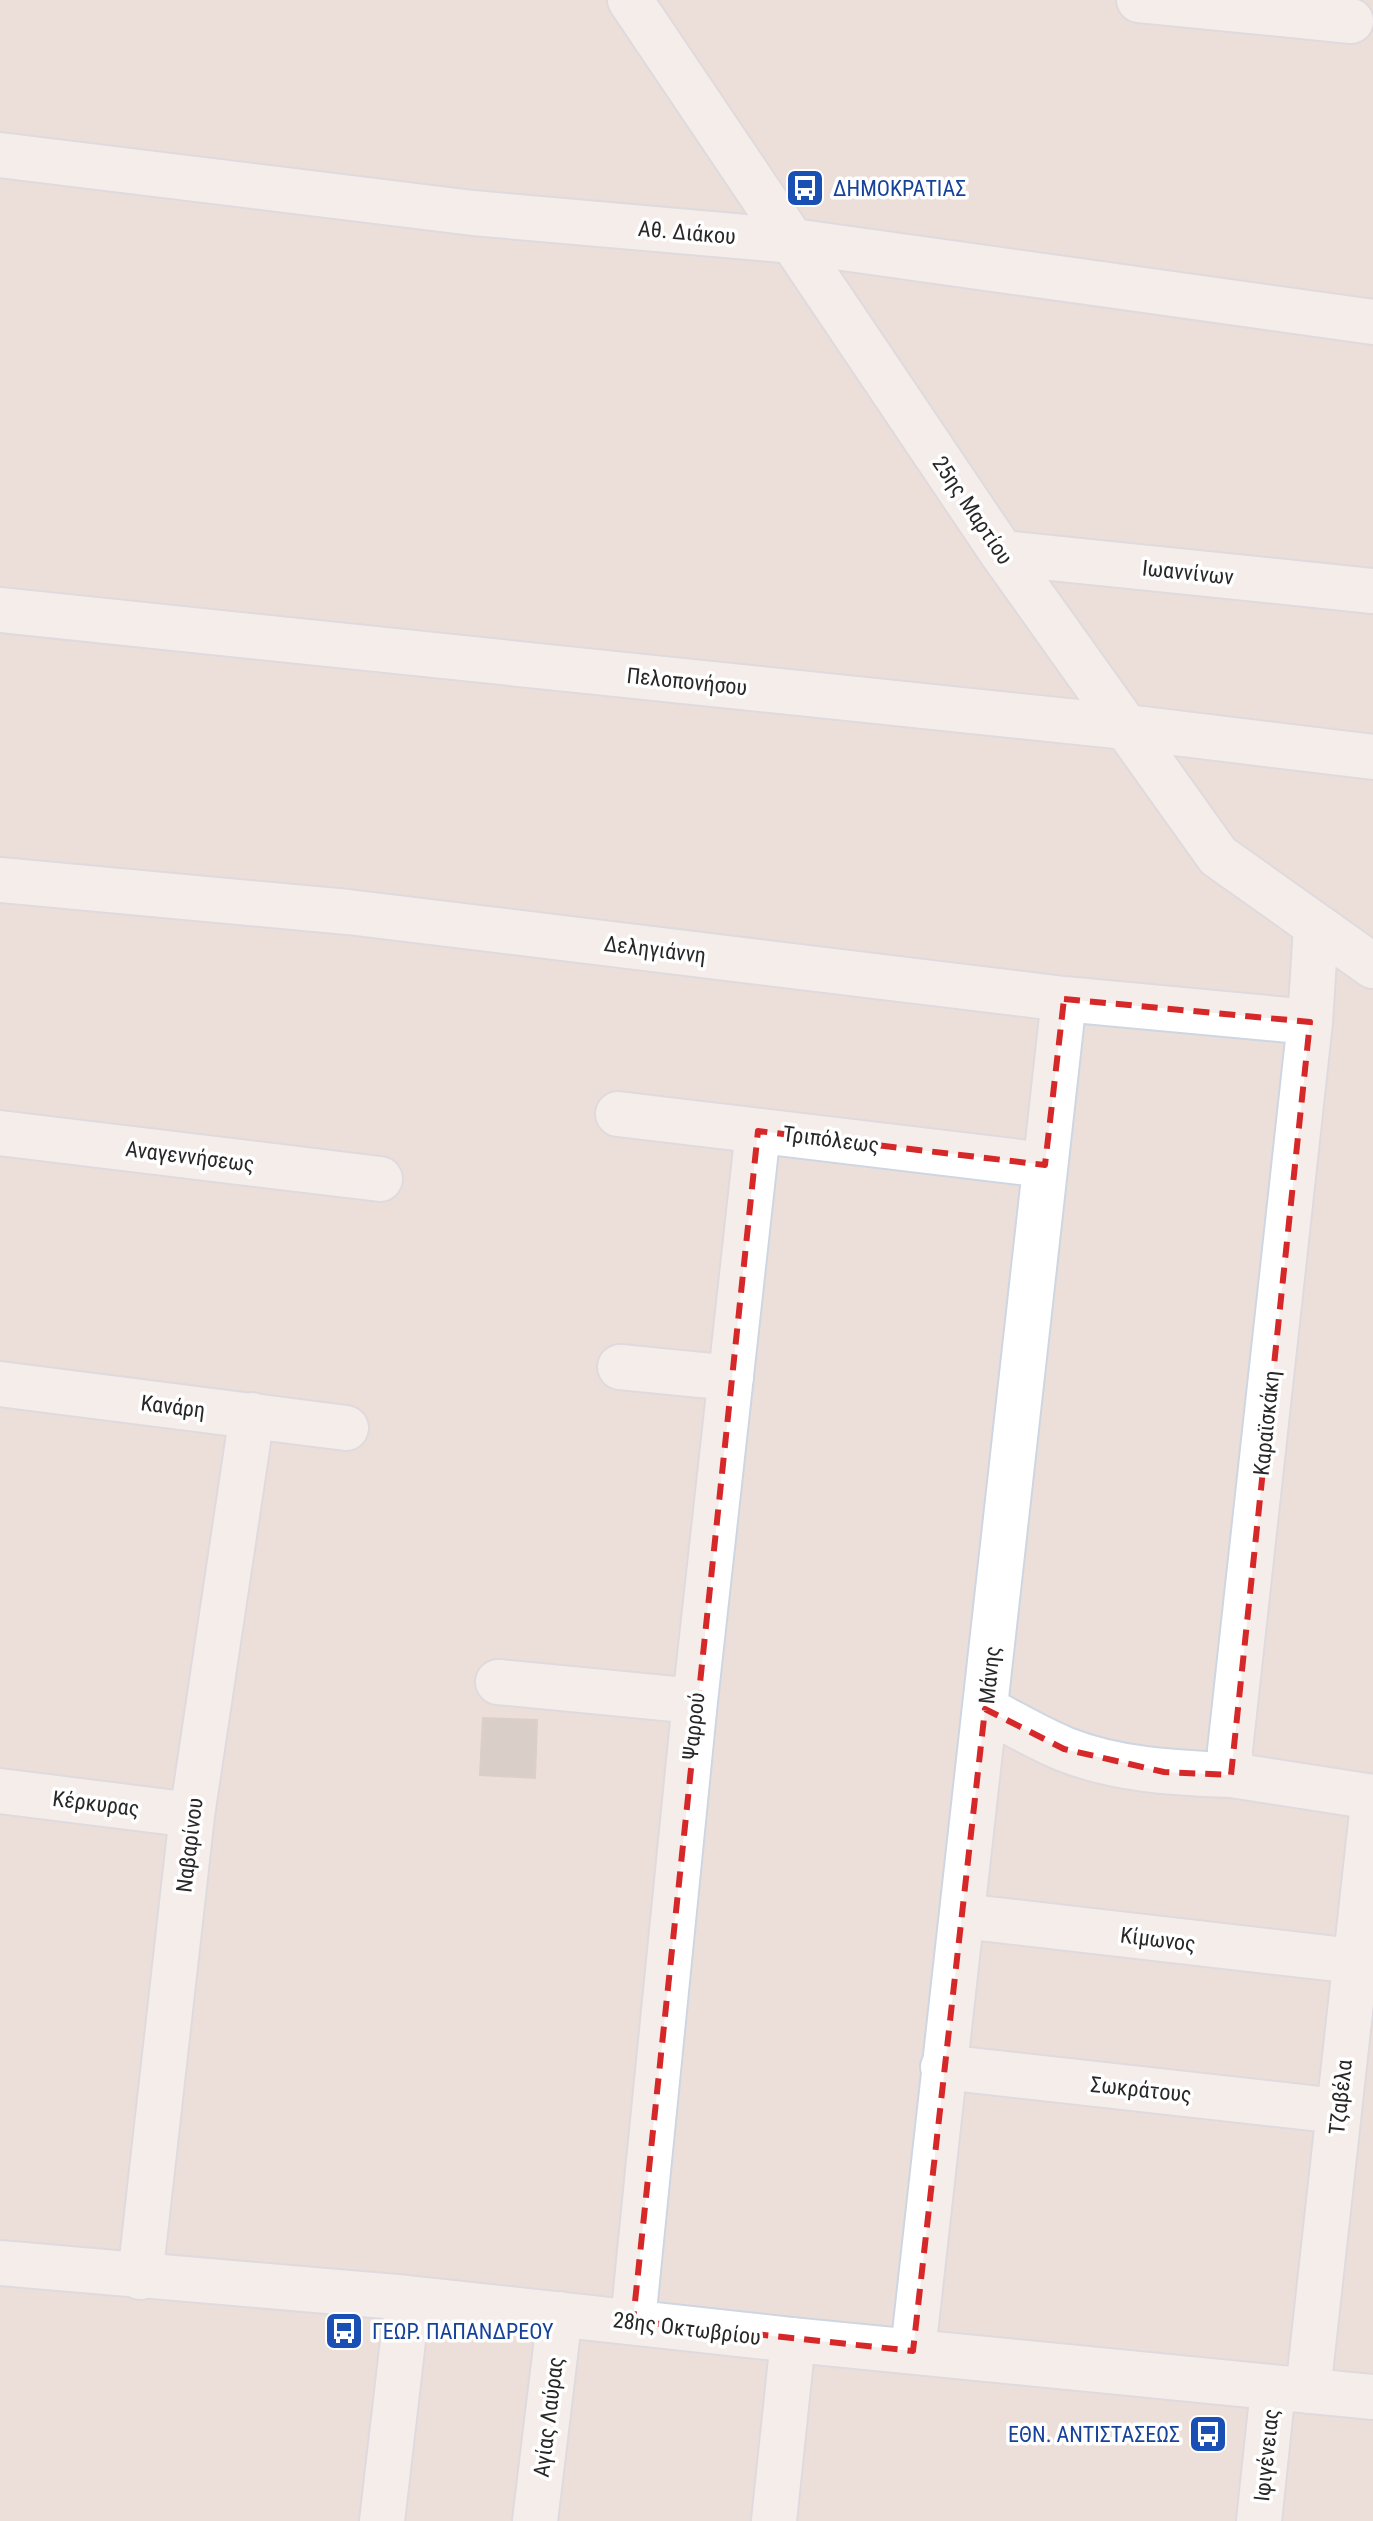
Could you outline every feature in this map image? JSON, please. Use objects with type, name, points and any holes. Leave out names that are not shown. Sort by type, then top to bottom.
[{"type":"street","name":"25ης Μαρτίου","points":[[630,0],[1002,553],[1218,856],[1373,966]]},
{"type":"street","points":[[1139,0],[1351,21]]},
{"type":"street","name":"Αθ. Διάκου","points":[[0,155],[473,213],[793,241],[1373,322]]},
{"type":"street","name":"Ιωαννίνων","points":[[1002,553],[1373,591]]},
{"type":"street","name":"Πελοπονήσου","points":[[0,610],[1126,727],[1373,757]]},
{"type":"street","name":"Δεληγιάννη","points":[[0,880],[348,912],[1064,999],[1310,1022]]},
{"type":"street","name":"Καραϊσκάκη","points":[[1231,1775],[1230,1750],[1310,1022],[1316,928]]},
{"type":"street","name":"Μάνης","points":[[913,2351],[1064,999]]},
{"type":"street","name":"Τριπόλεως","points":[[618,1114],[1045,1165]]},
{"type":"street","name":"Ψαρρού","points":[[633,2321],[695,1701],[758,1131]]},
{"type":"street","name":"Αναγεννήσεως","points":[[0,1133],[380,1179]]},
{"type":"street","points":[[620,1367],[731,1378]]},
{"type":"street","name":"Κανάρη","points":[[0,1384],[346,1428]]},
{"type":"street","name":"Ναβαρίνου","points":[[140,2277],[192,1815],[252,1415]]},
{"type":"street","points":[[498,1682],[695,1701]]},
{"type":"street","points":[[985,1709],[1064,1749],[1111,1763],[1164,1772],[1231,1775],[1373,1797]]},
{"type":"street","name":"Κέρκυρας","points":[[0,1791],[192,1815]]},
{"type":"street","name":"Τζαβέλα","points":[[1291,2390],[1338,2111],[1373,1804]]},
{"type":"street","name":"Κίμωνος","points":[[962,1916],[1354,1961]]},
{"type":"street","name":"Σωκράτους","points":[[943,2067],[1338,2111]]},
{"type":"street","name":"28ης Οκτωβρίου","points":[[0,2263],[408,2298],[793,2340],[1373,2397]]},
{"type":"street","points":[[382,2521],[408,2298]]},
{"type":"street","name":"Αγίας Λαύρας","points":[[535,2521],[560,2314]]},
{"type":"street","points":[[774,2521],[793,2340]]},
{"type":"street","name":"Ιφιγένειας","points":[[1259,2521],[1291,2390]]},
{"type":"highlighted area","points":[[1064,999],[1310,1022],[1231,1775],[1164,1772],[1064,1749],[985,1709],[913,2351],[633,2321],[758,1131],[1045,1165]]},
{"type":"building","points":[[483,1718],[537,1720],[535,1778],[480,1775]]},
{"type":"place","name":"ΔΗΜΟΚΡΑΤΙΑΣ","points":[[805,188]]},
{"type":"place","name":"ΓΕΩΡ. ΠΑΠΑΝΔΡΕΟΥ","points":[[344,2331]]},
{"type":"place","name":"ΕΘΝ. ΑΝΤΙΣΤΑΣΕΩΣ","points":[[1208,2434]]}]
